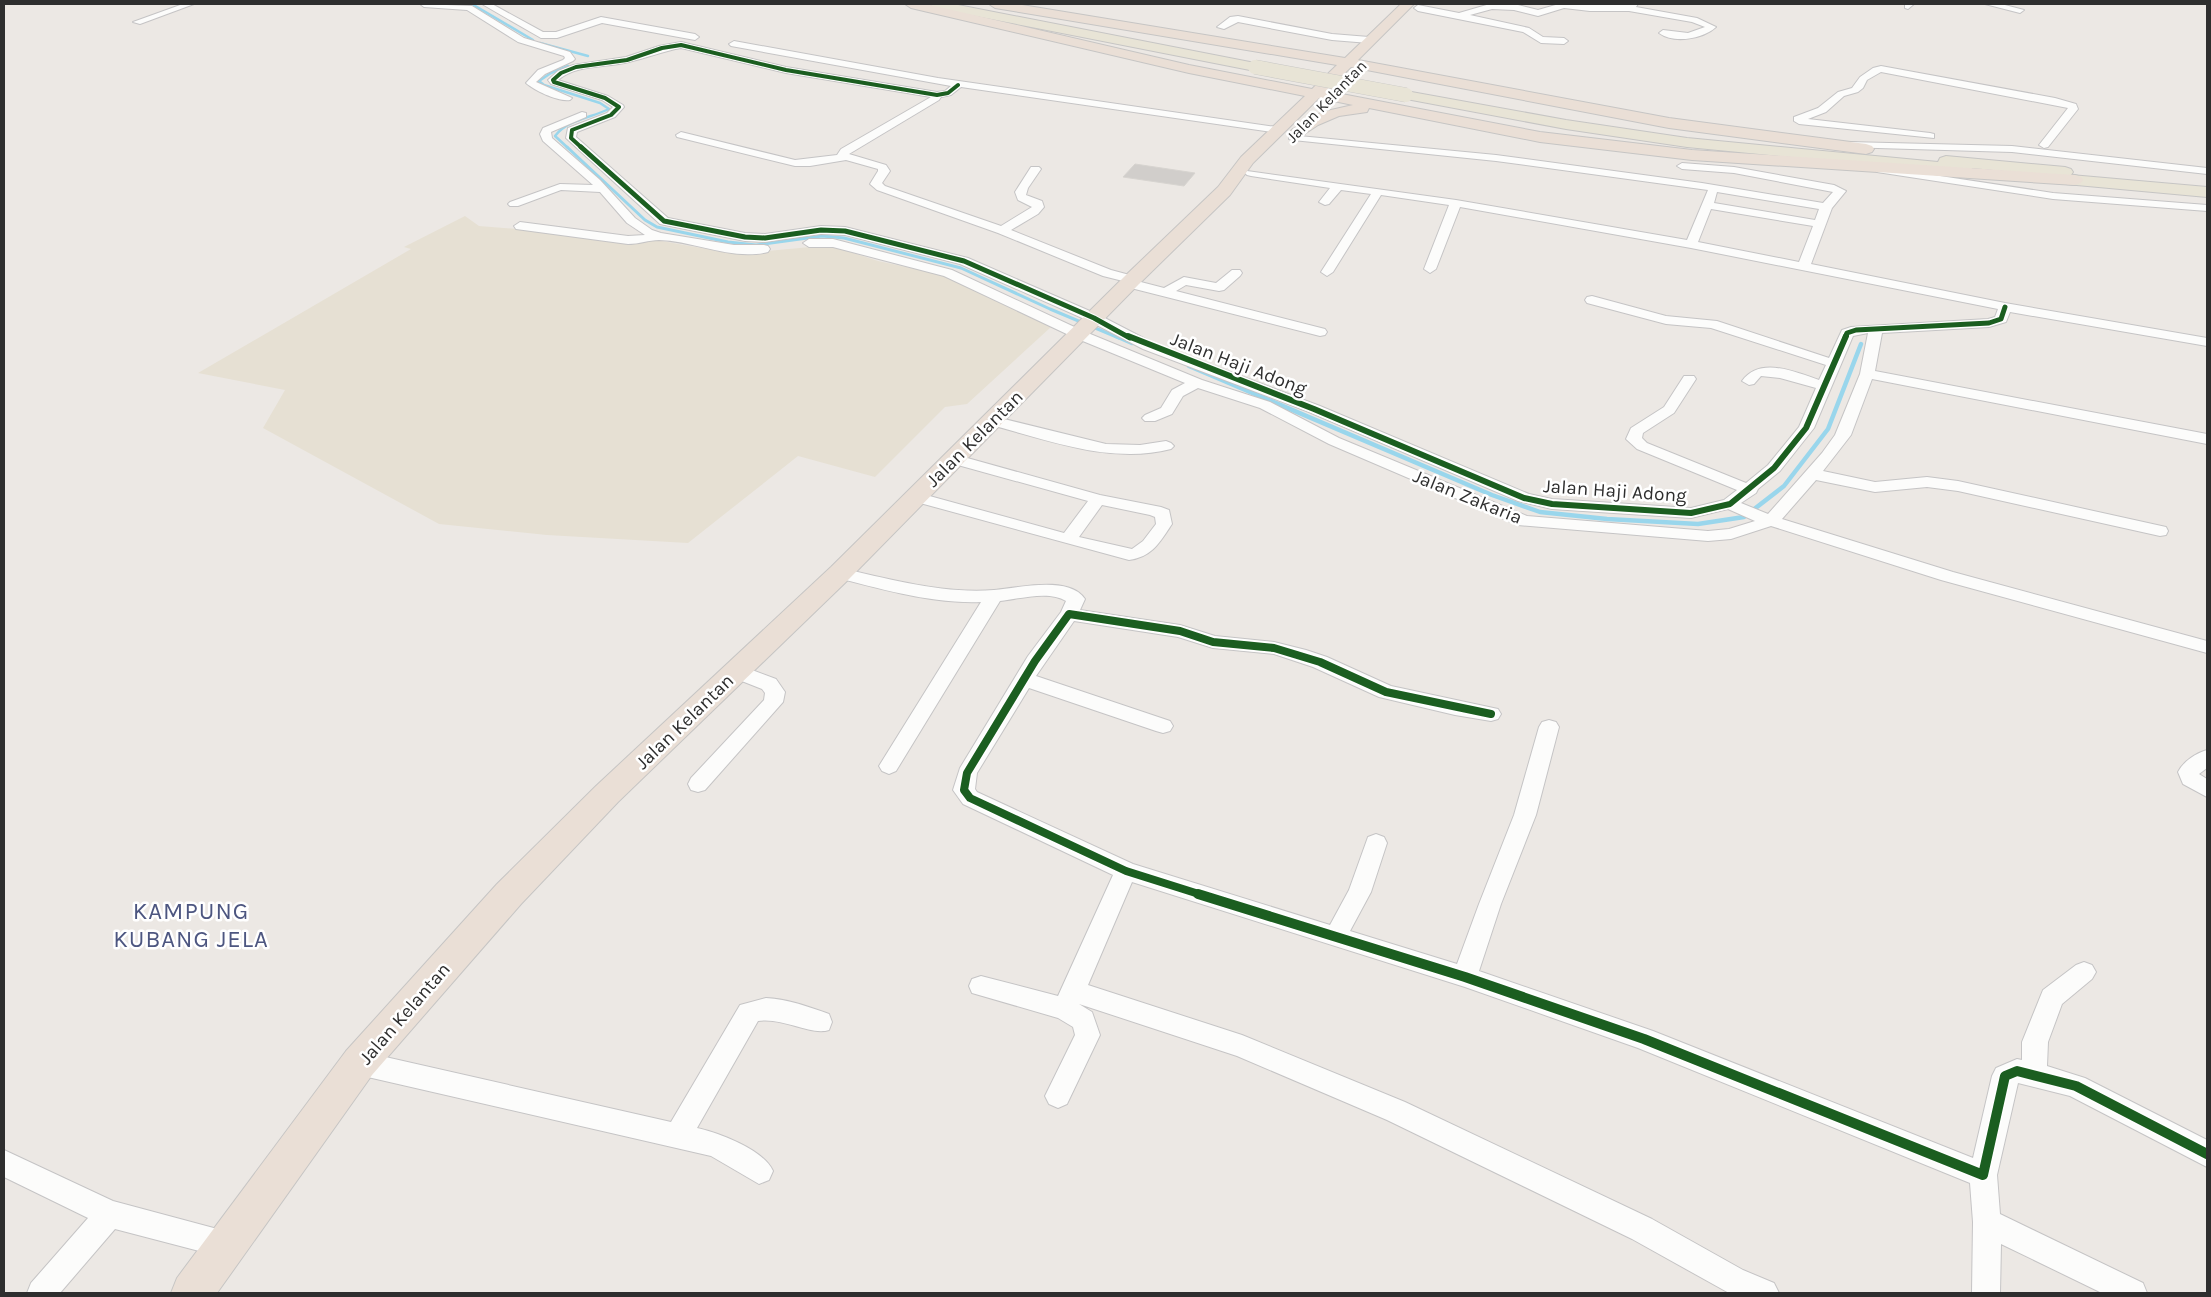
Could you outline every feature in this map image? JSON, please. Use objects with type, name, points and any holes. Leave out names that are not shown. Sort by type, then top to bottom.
[{"type":"highway","points":[[911,4],[1271,90],[1288,99],[1290,107],[1289,129],[1333,112],[1354,109],[1376,109],[1437,118]]},
{"type":"highway","points":[[995,4],[1417,74],[1623,115],[1817,143],[2073,176]]},
{"type":"highway","name":"Jalan Kelantan","points":[[1224,191],[1250,173],[1289,129],[1353,64],[1369,40],[1416,5]]},
{"type":"highway","name":"Jalan Kelantan","points":[[1353,64],[1387,44],[1416,5]]},
{"type":"highway","points":[[1294,54],[1335,50],[1369,40]]},
{"type":"highway","points":[[1387,44],[1386,59],[1395,65],[1450,80]]},
{"type":"highway","points":[[1259,83],[1274,84],[1290,79],[1308,60],[1294,54]]},
{"type":"highway","points":[[1189,69],[1490,128],[1657,152],[1765,160],[2073,176]]},
{"type":"highway","points":[[1378,106],[1369,99],[1372,92],[1386,78],[1403,73],[1417,74]]},
{"type":"highway","name":"Jalan Kelantan","points":[[192,1293],[359,1063],[510,894],[607,794],[840,573],[1130,282],[1224,191],[1247,160],[1289,129]]},
{"type":"main road","points":[[935,4],[1409,93],[1551,122],[1719,146],[2207,186]]},
{"type":"main road","points":[[959,4],[1258,65]]},
{"type":"main road","points":[[2073,176],[2207,192]]},
{"type":"street","points":[[137,22],[190,4]]},
{"type":"street","points":[[424,4],[469,8],[521,40],[567,54],[570,57],[566,62],[538,74],[531,82],[542,89],[579,102]]},
{"type":"street","points":[[486,4],[538,34],[550,36]]},
{"type":"street","points":[[1988,4],[2020,10]]},
{"type":"street","points":[[1416,5],[1526,30],[1541,40],[1564,41]]},
{"type":"street","points":[[1459,16],[1476,9],[1491,6],[1514,7],[1538,13],[1564,5],[1590,8],[1631,6],[1694,20],[1712,27],[1693,37],[1663,34]]},
{"type":"street","points":[[1221,27],[1234,19],[1238,19],[1332,37],[1369,40]]},
{"type":"street","points":[[530,43],[602,20],[714,40],[950,90]]},
{"type":"street","points":[[667,230],[664,221],[649,210],[605,167],[571,138],[572,130],[611,115],[619,107],[605,98],[554,82],[553,80],[562,73],[590,65],[627,60],[662,48],[681,45],[786,70],[1289,129],[1714,187],[1826,207]]},
{"type":"street","points":[[566,62],[590,65]]},
{"type":"street","points":[[2044,145],[2073,108],[2072,106],[2055,100],[1881,70],[1876,70],[1863,79],[1860,86],[1855,90],[1841,94],[1822,110],[1798,119],[1803,122],[1880,132],[2044,145],[2053,148],[2057,154]]},
{"type":"street","points":[[950,90],[842,154],[882,167],[884,170],[876,184],[881,188],[1002,230],[1130,282],[1165,293],[1320,332]]},
{"type":"street","points":[[594,108],[547,130],[546,138],[603,189],[635,226],[646,233],[667,230],[765,238],[821,230],[844,231],[964,261],[1086,326]]},
{"type":"street","points":[[681,135],[795,162],[810,163],[847,157]]},
{"type":"street","points":[[1817,143],[1882,147],[1988,148],[2207,171]]},
{"type":"street","points":[[1765,160],[1879,170],[2053,196],[2207,208]]},
{"type":"street","points":[[1682,166],[1734,170],[1837,189],[1840,193],[1826,207],[1804,266]]},
{"type":"street","points":[[1002,230],[1034,212],[1038,207],[1038,204],[1022,198],[1020,194],[1035,169]]},
{"type":"street","points":[[1250,173],[1456,204],[1691,244],[2005,307],[2207,342]]},
{"type":"street","points":[[1325,202],[1338,186]]},
{"type":"street","points":[[1691,244],[1714,187]]},
{"type":"street","points":[[514,204],[560,188],[603,189]]},
{"type":"street","points":[[1327,272],[1377,192]]},
{"type":"street","points":[[1430,269],[1456,204]]},
{"type":"street","points":[[1707,205],[1820,224]]},
{"type":"street","points":[[520,226],[628,240],[640,240],[667,230],[734,249],[762,249],[823,242],[842,245],[948,273],[1086,326]]},
{"type":"street","points":[[1165,293],[1184,281],[1219,287],[1236,273]]},
{"type":"street","points":[[1592,300],[1651,318],[1699,325],[1712,324],[1817,360],[1834,363]]},
{"type":"street","name":"Jalan Haji Adong","points":[[1086,326],[1112,330],[1180,359],[1237,387],[1524,498],[1552,504],[1691,513],[1734,506],[1774,468],[1806,428],[1847,333],[1856,330],[1989,323],[2001,319],[2005,307]]},
{"type":"street","name":"Jalan Zakaria","points":[[1086,326],[1197,383],[1237,387],[1265,405],[1334,441],[1524,521],[1708,536],[1731,534],[1767,519]]},
{"type":"street","points":[[1767,519],[1812,474],[1844,435],[1868,374],[1876,330]]},
{"type":"street","points":[[1749,381],[1755,374],[1762,372],[1776,373],[1824,386]]},
{"type":"street","points":[[1868,374],[2207,439]]},
{"type":"street","points":[[1689,379],[1669,410],[1636,431],[1634,439],[1642,446],[1750,490]]},
{"type":"street","points":[[1150,418],[1167,411],[1177,393],[1197,383]]},
{"type":"street","points":[[992,421],[1106,449],[1140,450],[1166,446]]},
{"type":"street","points":[[915,497],[1129,555],[1137,555],[1144,552],[1164,524],[1162,514],[1155,511],[1098,498],[953,459]]},
{"type":"street","points":[[1812,474],[1874,487],[1927,482],[1958,486],[2160,531]]},
{"type":"street","points":[[1068,538],[1098,498]]},
{"type":"street","points":[[1734,506],[1767,519],[1947,576],[2207,647]]},
{"type":"street","points":[[840,573],[931,593],[978,597],[1045,590],[1062,591],[1076,599],[1070,614],[1024,679],[967,773],[964,790],[970,798],[1126,871],[1465,977],[1644,1040],[1983,1175]]},
{"type":"street","points":[[889,766],[994,596]]},
{"type":"street","points":[[1070,614],[1180,631],[1213,642],[1274,648],[1291,652],[1320,662],[1386,692],[1455,708],[1491,714]]},
{"type":"street","points":[[698,784],[773,702],[775,692],[770,684],[736,671]]},
{"type":"street","points":[[1024,679],[1163,726]]},
{"type":"street","points":[[1465,977],[1490,904],[1525,815],[1549,727]]},
{"type":"street","points":[[2207,757],[2188,772],[2190,779],[2207,789]]},
{"type":"street","points":[[1335,937],[1360,892],[1376,843]]},
{"type":"street","points":[[1069,1000],[1126,871]]},
{"type":"street","points":[[2034,1074],[2036,1042],[2052,998],[2084,972]]},
{"type":"street","points":[[981,986],[1069,1000],[1242,1046],[1396,1111],[1642,1229],[1729,1287],[1764,1293]]},
{"type":"street","points":[[1058,1096],[1088,1035],[1083,1020],[1069,1000]]},
{"type":"street","points":[[678,1136],[748,1013],[758,1008],[771,1007],[820,1022]]},
{"type":"street","points":[[359,1063],[716,1145],[759,1171]]},
{"type":"street","points":[[1986,1293],[1987,1222],[1983,1175],[2005,1076],[2017,1071],[2076,1086],[2207,1154]]},
{"type":"street","points":[[4,1163],[110,1214],[226,1244]]},
{"type":"street","points":[[41,1293],[110,1214]]},
{"type":"street","points":[[1987,1222],[2133,1293]]},
{"type":"shaded area","points":[[465,216],[479,226],[656,240],[735,254],[821,246],[838,248],[878,261],[939,274],[1051,327],[967,404],[945,407],[875,477],[798,456],[688,543],[547,535],[439,524],[263,428],[285,390],[198,373],[411,249],[404,247]]},
{"type":"building","points":[[1135,164],[1195,173],[1184,186],[1123,177]]},
{"type":"waterway","points":[[472,4],[533,40]]},
{"type":"waterway","points":[[540,43],[588,56]]},
{"type":"waterway","points":[[568,66],[551,73],[539,81],[544,85],[600,103],[609,109],[573,122],[560,130],[555,136],[568,148]]},
{"type":"waterway","points":[[567,147],[645,220],[657,227],[728,242],[756,245],[822,236],[844,238],[961,268],[1119,338]]},
{"type":"waterway","points":[[1116,336],[1132,343]]},
{"type":"waterway","points":[[1189,366],[1492,495],[1540,512],[1607,519],[1698,524],[1744,517],[1784,486],[1828,429],[1861,344]]},
{"type":"cycle path","points":[[958,85],[948,93],[937,95],[786,70],[681,45],[662,48],[627,60],[576,67],[561,73],[553,80],[554,82],[605,98],[619,107],[611,115],[572,130],[571,138],[664,221],[745,237],[765,238],[821,230],[845,231],[964,261],[1094,318],[1148,346],[1314,409],[1524,498],[1552,504],[1691,513],[1730,504],[1774,468],[1806,428],[1847,333],[1856,330],[1989,323],[2001,319],[2005,307]]},
{"type":"cycle path","points":[[1491,714],[1455,708],[1386,692],[1320,662],[1299,654],[1274,648],[1213,642],[1180,631],[1069,614],[1035,661],[967,773],[964,790],[970,798],[1126,871],[1465,977],[1644,1039],[1983,1175],[2005,1076],[2017,1071],[2076,1086],[2207,1154]]},
{"type":"district","name":"KAMPUNG KUBANG JELA","points":[[191,925]]}]
